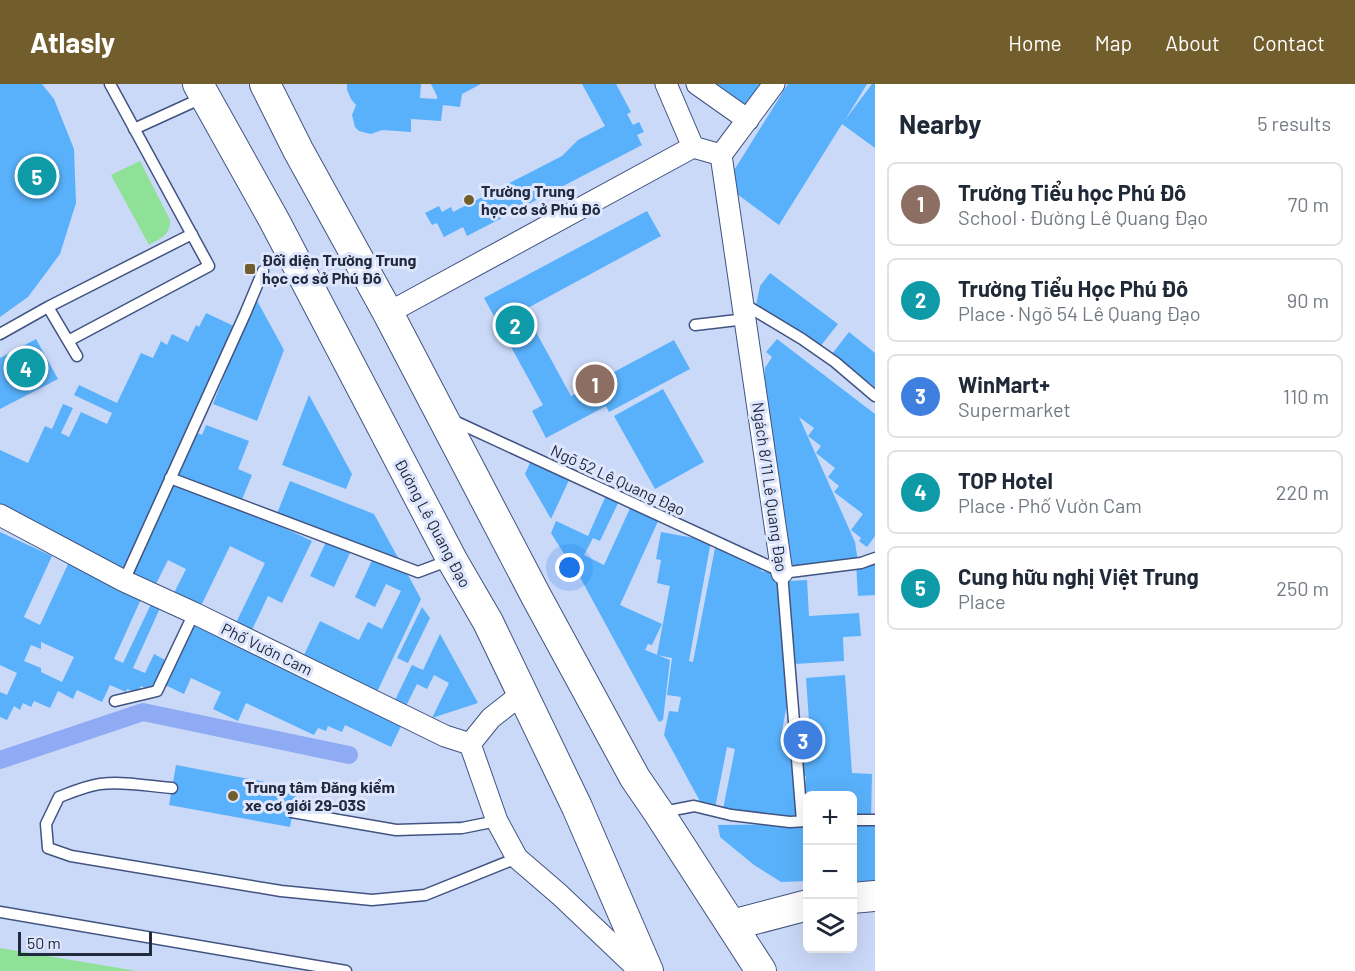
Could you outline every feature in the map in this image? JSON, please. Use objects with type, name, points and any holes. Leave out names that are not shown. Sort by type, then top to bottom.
[{"type":"main road","points":[[265,84],[298,150],[388,313],[629,768],[761,971]]},
{"type":"main road","name":"Đường Lê Quang Đạo","points":[[202,90],[274,220],[452,560],[488,622],[577,807],[648,971]]},
{"type":"main road","points":[[857,898],[875,896]]},
{"type":"main road","points":[[732,925],[803,906]]},
{"type":"street","points":[[666,84],[693,147]]},
{"type":"street","points":[[697,84],[748,120]]},
{"type":"street","points":[[388,313],[693,147],[721,155],[774,84]]},
{"type":"street","name":"Ngách 8/11 Lê Quang Đạo","points":[[721,155],[782,573]]},
{"type":"street","name":"Phố Vườn Cam","points":[[0,515],[124,581],[445,736],[470,744]]},
{"type":"street","points":[[523,693],[491,718],[470,744],[497,821],[517,858],[560,895],[640,971]]},
{"type":"lane","points":[[68,341],[209,266],[110,84]]},
{"type":"lane","points":[[135,129],[202,90]]},
{"type":"lane","points":[[0,334],[192,234]]},
{"type":"lane","points":[[124,581],[263,271]]},
{"type":"lane","points":[[48,308],[77,356]]},
{"type":"lane","points":[[695,325],[745,311],[802,339],[835,362],[875,396]]},
{"type":"lane","name":"Ngõ 52 Lê Quang Đạo","points":[[442,415],[782,573]]},
{"type":"lane","points":[[170,478],[418,572],[452,560]]},
{"type":"lane","points":[[782,573],[861,563],[875,558]]},
{"type":"lane","name":"Ngách 8/11 Lê Quang Đạo","points":[[782,573],[803,799]]},
{"type":"lane","points":[[115,701],[157,691],[194,613]]},
{"type":"lane","points":[[172,788],[124,783],[99,784],[59,797],[46,824],[48,848],[71,856],[281,891],[372,900],[425,895],[517,858]]},
{"type":"lane","points":[[659,813],[694,806],[731,815],[790,822],[803,821]]},
{"type":"lane","points":[[292,812],[396,830],[462,828],[497,821]]},
{"type":"lane","points":[[857,820],[875,820]]},
{"type":"lane","points":[[0,912],[346,971]]},
{"type":"green space","points":[[140,161],[170,220],[167,233],[149,245],[111,175]]},
{"type":"green space","points":[[0,948],[137,971],[0,971]]},
{"type":"building","points":[[0,84],[42,84],[54,99],[74,149],[76,203],[60,254],[28,297],[0,317]]},
{"type":"building","points":[[347,84],[421,84],[420,98],[437,99],[431,84],[481,84],[462,94],[460,107],[443,105],[441,121],[411,119],[411,132],[382,130],[371,134],[359,131],[355,127],[352,115],[356,105],[347,90]]},
{"type":"building","points":[[582,84],[616,84],[631,112],[627,114],[633,125],[639,122],[644,132],[637,135],[642,145],[467,236],[463,227],[444,237],[437,223],[432,225],[425,213],[439,206],[442,212],[451,207],[453,212],[562,156],[578,140],[605,126]]},
{"type":"building","points":[[710,84],[761,84],[747,107]]},
{"type":"building","points":[[788,84],[867,84],[845,120],[872,84],[875,84],[875,148],[842,124],[779,225],[733,191],[731,175]]},
{"type":"building","points":[[647,211],[661,236],[524,310],[571,396],[585,389],[581,380],[593,374],[597,381],[674,340],[690,369],[609,412],[606,406],[546,438],[532,411],[543,405],[484,298]]},
{"type":"building","points":[[770,273],[838,324],[819,348],[756,305],[760,286]]},
{"type":"building","points":[[255,297],[284,350],[257,421],[213,404]]},
{"type":"building","points":[[206,313],[238,328],[122,570],[0,512],[0,450],[28,463],[45,426],[52,429],[63,404],[73,408],[61,433],[69,437],[81,412],[107,424],[112,413],[74,395],[79,385],[117,403],[141,353],[153,358],[161,341],[167,345],[172,334],[188,342],[196,325],[199,327]]},
{"type":"building","points":[[849,332],[875,353],[875,387],[832,354]]},
{"type":"building","points":[[36,339],[58,379],[0,409],[0,358]]},
{"type":"building","points":[[777,339],[875,414],[875,536],[867,547],[851,530],[863,514],[834,492],[839,486],[828,477],[835,468],[816,453],[821,446],[808,436],[814,428],[799,417],[855,542],[858,562],[787,572],[764,390],[765,368],[772,357],[766,352]]},
{"type":"building","points":[[663,389],[704,462],[655,489],[614,416]]},
{"type":"building","points":[[309,395],[352,474],[346,489],[282,465]]},
{"type":"building","points":[[206,425],[249,441],[238,469],[252,475],[241,502],[175,477],[193,431],[202,435]]},
{"type":"building","points":[[532,458],[571,476],[551,519],[525,474]]},
{"type":"building","points":[[174,481],[220,498],[312,541],[282,603],[268,596],[251,632],[235,625],[265,563],[230,546],[200,608],[173,595],[186,569],[168,560],[155,586],[130,574]]},
{"type":"building","points":[[290,481],[374,514],[401,563],[276,516]]},
{"type":"building","points":[[607,493],[620,499],[600,541],[593,538],[584,555],[604,565],[632,504],[660,517],[620,605],[662,624],[652,645],[648,644],[645,650],[670,660],[663,720],[659,722],[576,570],[551,533],[556,521],[588,536]]},
{"type":"building","points":[[0,532],[52,556],[24,617],[40,625],[68,564],[142,597],[114,659],[123,663],[152,602],[161,606],[133,668],[145,673],[154,654],[167,661],[153,691],[141,686],[137,693],[127,689],[126,692],[110,685],[102,702],[77,690],[73,699],[58,691],[50,708],[34,701],[31,707],[23,703],[20,710],[14,706],[7,720],[0,717],[0,692],[7,695],[17,673],[0,665]],"holes":[[[41,642],[74,657],[62,682],[41,672],[41,668],[24,661],[31,645],[41,649]]]},
{"type":"building","points":[[661,532],[711,541],[689,661],[693,662],[715,548],[745,556],[743,562],[762,566],[761,571],[779,574],[789,693],[782,731],[791,732],[798,820],[723,809],[735,749],[727,747],[715,808],[702,805],[664,735],[669,711],[678,712],[681,697],[667,695],[672,658],[657,655],[670,586],[657,583],[661,560],[656,559]]},
{"type":"building","points":[[326,542],[350,553],[334,587],[310,576]]},
{"type":"building","points":[[373,558],[408,575],[421,599],[377,692],[303,657],[320,621],[359,640],[368,622],[382,629],[401,591],[386,584],[375,607],[355,597]]},
{"type":"building","points":[[875,563],[875,595],[858,596],[856,564]]},
{"type":"building","points":[[807,580],[809,616],[859,613],[861,636],[843,637],[844,661],[794,664],[789,581]]},
{"type":"building","points":[[422,607],[430,618],[408,663],[397,658]]},
{"type":"building","points":[[194,622],[405,718],[391,747],[345,725],[342,732],[328,726],[326,731],[318,728],[314,735],[246,703],[238,721],[213,709],[221,692],[191,678],[184,694],[165,685]]},
{"type":"building","points":[[440,634],[478,703],[432,718],[449,683],[434,675],[427,689],[417,684],[406,706],[395,700],[412,665],[423,670]]},
{"type":"building","points":[[845,675],[852,773],[872,774],[871,818],[857,818],[857,791],[805,791],[806,776],[802,777],[798,721],[809,721],[806,678]]},
{"type":"building","name":"Trung tâm Đăng kiểm xe cơ giới 29-03S","points":[[176,765],[297,788],[290,827],[169,805]]},
{"type":"building","points":[[875,823],[875,881],[857,881],[857,824]]},
{"type":"building","points":[[803,824],[803,881],[781,882],[754,865],[720,837],[718,825]]},
{"type":"waterway","points":[[0,760],[143,712],[349,755]]},
{"type":"place","name":"Cung hữu nghị Việt Trung","points":[[37,176]]},
{"type":"place","name":"Trường Trung học cơ sở Phú Đô","points":[[469,200]]},
{"type":"place","name":"Đối diện Trường Trung học cơ sở Phú Đô","points":[[250,269]]},
{"type":"place","name":"Trường Tiểu Học Phú Đô","points":[[515,325]]},
{"type":"place","name":"TOP Hotel","points":[[26,368]]},
{"type":"place","name":"Trường Tiểu học Phú Đô","points":[[595,384]]},
{"type":"place","name":"WinMart+","points":[[803,740]]},
{"type":"place","name":"Trung tâm Đăng kiểm xe cơ giới 29-03S","points":[[233,796]]}]
